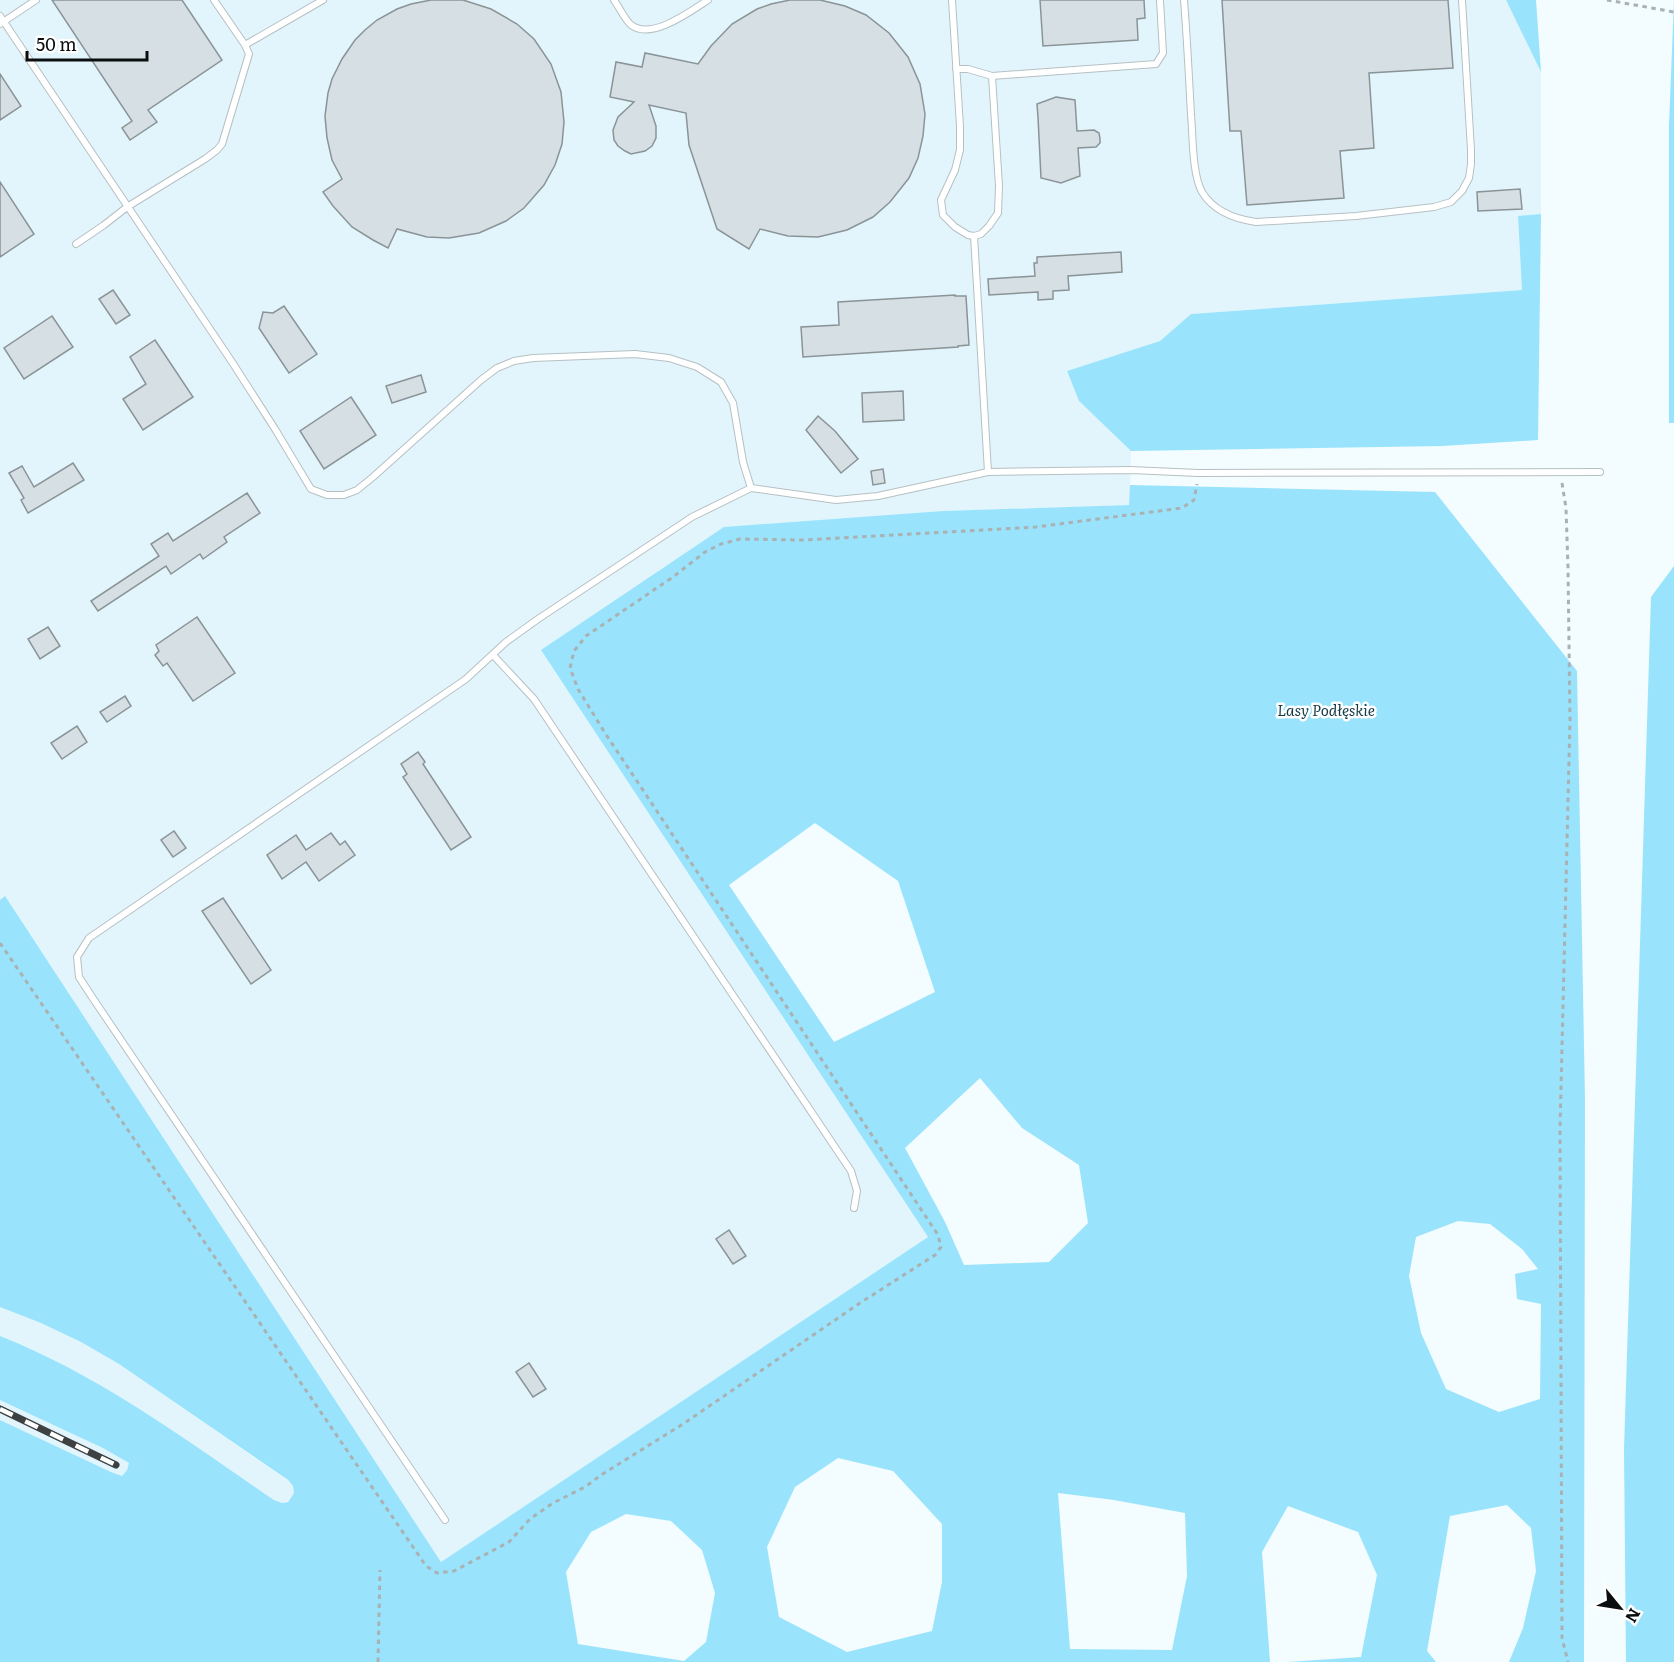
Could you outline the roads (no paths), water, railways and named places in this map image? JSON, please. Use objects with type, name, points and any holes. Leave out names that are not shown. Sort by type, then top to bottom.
[{"type":"lane","points":[[36,0],[1,20],[232,362],[311,489],[327,495],[344,495],[357,490],[481,380],[498,368],[514,361],[533,358],[635,354],[669,358],[697,367],[721,382],[733,403],[743,462],[751,488]]},
{"type":"lane","points":[[76,244],[127,207],[205,159],[222,144],[249,54],[214,0]]},
{"type":"lane","points":[[245,45],[323,0]]},
{"type":"lane","points":[[614,0],[630,24],[639,29],[660,28],[682,18],[708,0]]},
{"type":"lane","points":[[952,0],[960,150],[955,170],[940,200],[943,215],[956,227],[974,236],[981,234],[998,213],[999,186],[992,76]]},
{"type":"lane","points":[[957,69],[968,69],[992,76],[1156,64],[1164,53],[1160,0]]},
{"type":"lane","points":[[1184,0],[1194,158],[1201,190],[1211,203],[1228,215],[1256,222],[1356,216],[1434,207],[1451,202],[1462,191],[1469,178],[1472,157],[1462,0]]},
{"type":"lane","points":[[974,236],[988,472]]},
{"type":"lane","points":[[445,1520],[79,977],[77,957],[89,938],[443,696],[466,679],[506,642],[538,619],[692,518],[751,488],[836,500],[878,496],[988,472],[1131,470],[1198,473],[1600,472]]},
{"type":"lane","points":[[493,655],[534,699],[851,1171],[857,1191],[854,1208]]},
{"type":"railway","points":[[0,1409],[116,1465]]},
{"type":"park label","name":"Lasy Podłęskie","points":[[1326,709]]}]
